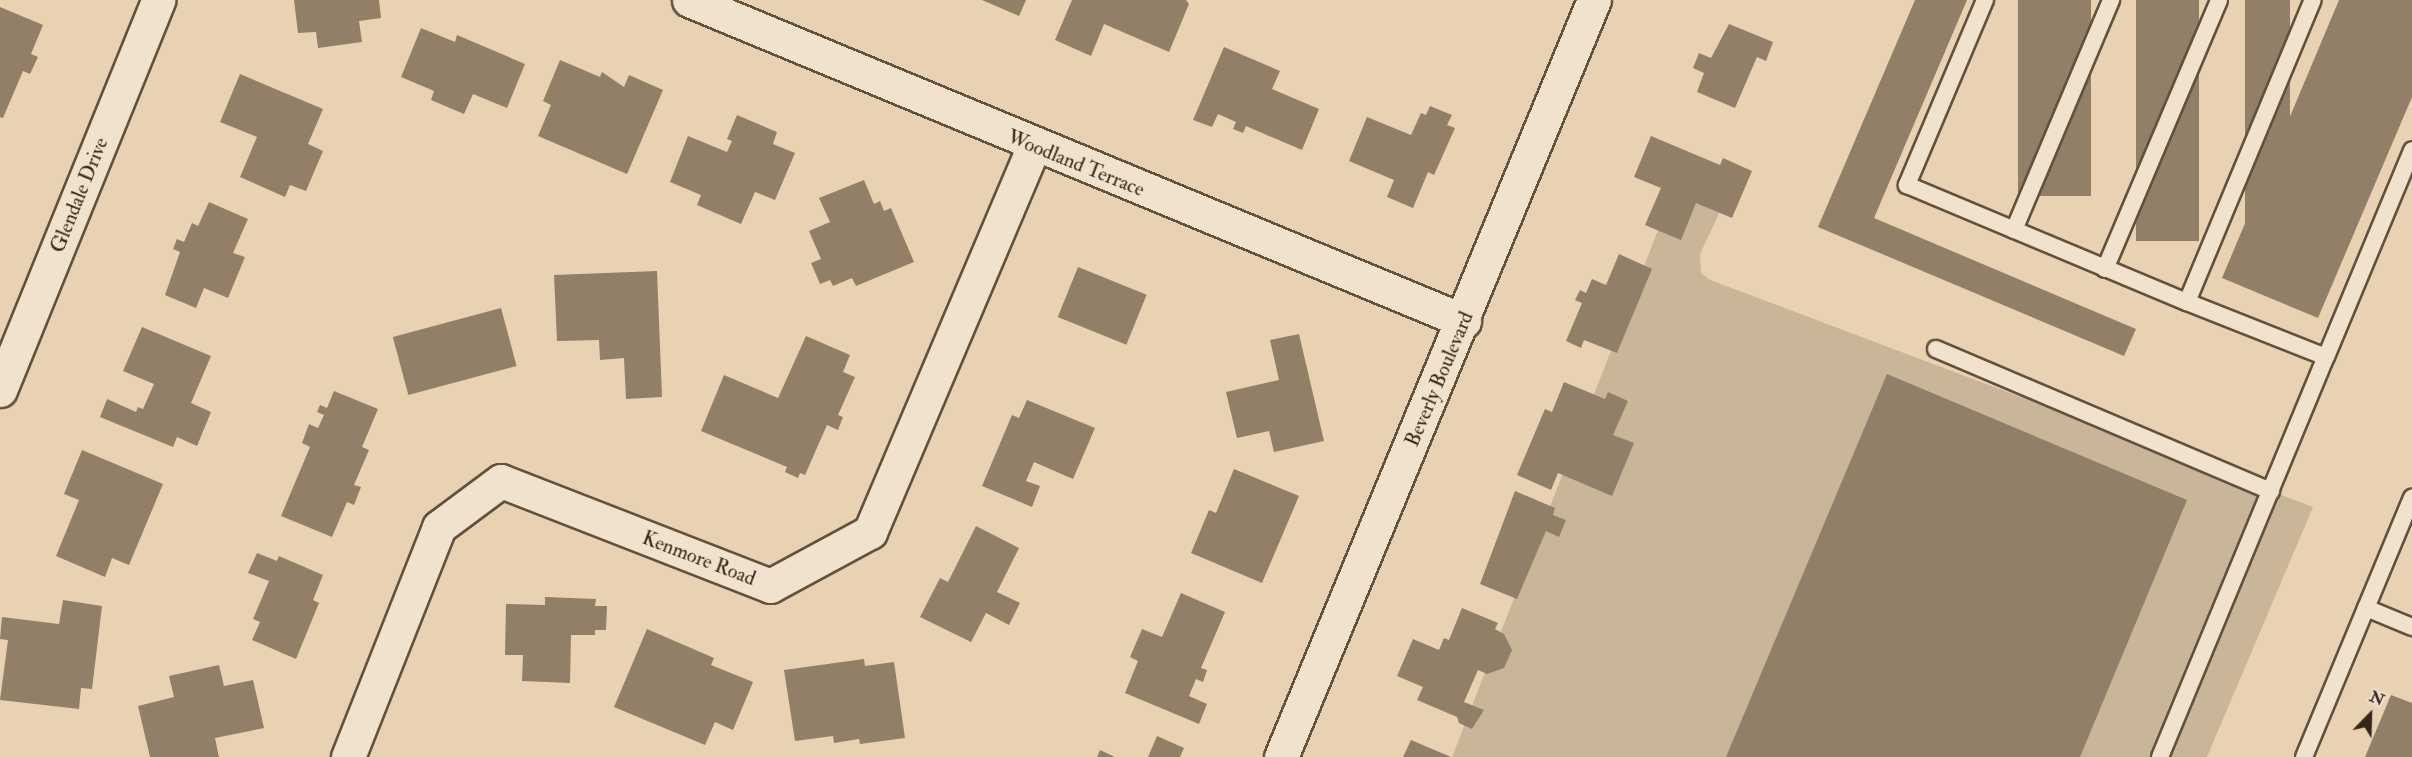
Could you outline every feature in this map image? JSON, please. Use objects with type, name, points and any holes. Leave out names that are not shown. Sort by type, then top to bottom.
[{"type":"street","name":"Glendale Drive","points":[[0,390],[158,0]]},
{"type":"street","name":"Woodland Terrace","points":[[689,0],[1034,146],[1464,321]]},
{"type":"street","name":"Beverly Boulevard","points":[[1281,757],[1464,321],[1594,0]]},
{"type":"street","name":"Kenmore Road","points":[[348,757],[439,527],[501,481],[770,586],[870,532],[1034,146]]},
{"type":"lane","points":[[1985,0],[1907,185],[2187,303],[2326,357]]},
{"type":"lane","points":[[2014,230],[2111,0]]},
{"type":"lane","points":[[2105,269],[2219,0]]},
{"type":"lane","points":[[2187,303],[2313,0]]},
{"type":"lane","points":[[2160,757],[2412,150]]},
{"type":"lane","points":[[1936,349],[2271,491]]},
{"type":"lane","points":[[2304,757],[2412,498]]},
{"type":"lane","points":[[2366,608],[2412,627]]},
{"type":"shaded area","points":[[1675,187],[1722,207],[1700,254],[1701,273],[1710,280],[2313,507],[2207,757],[1452,757]]},
{"type":"building","points":[[294,0],[379,0],[381,18],[359,21],[362,42],[318,48],[316,32],[298,33]]},
{"type":"building","points":[[982,0],[1026,0],[1019,16]]},
{"type":"building","points":[[1072,0],[1186,0],[1189,4],[1169,52],[1104,24],[1091,56],[1055,40]]},
{"type":"building","points":[[1915,0],[1967,0],[1874,218],[2136,329],[2124,356],[1818,227]]},
{"type":"building","points":[[2018,0],[2091,0],[2091,196],[2018,196]]},
{"type":"building","points":[[2136,0],[2199,0],[2199,241],[2136,241]]},
{"type":"building","points":[[2245,0],[2290,0],[2290,284],[2245,284]]},
{"type":"building","points":[[2339,0],[2412,0],[2412,97],[2318,318],[2222,278]]},
{"type":"building","points":[[0,7],[43,25],[31,54],[38,57],[30,74],[23,71],[3,118],[0,117]]},
{"type":"building","points":[[1729,24],[1773,42],[1766,61],[1757,57],[1735,108],[1697,92],[1704,73],[1693,68],[1699,53],[1711,58]]},
{"type":"building","points":[[421,28],[455,42],[457,35],[525,64],[507,108],[473,94],[464,114],[431,100],[434,91],[401,77]]},
{"type":"building","points":[[1224,47],[1280,71],[1272,89],[1319,109],[1302,150],[1246,126],[1243,133],[1233,129],[1236,122],[1218,114],[1212,127],[1193,120]]},
{"type":"building","points":[[560,60],[600,77],[602,72],[624,87],[629,75],[663,90],[627,174],[538,136],[551,105],[543,101]]},
{"type":"building","points":[[240,74],[323,109],[308,144],[323,151],[306,191],[290,185],[285,197],[240,177],[257,137],[220,122]]},
{"type":"building","points":[[1430,106],[1452,115],[1447,125],[1455,128],[1434,175],[1428,172],[1413,208],[1387,197],[1394,180],[1349,161],[1367,117],[1411,135],[1421,113],[1426,115]]},
{"type":"building","points":[[737,115],[777,132],[773,144],[795,153],[775,200],[755,192],[741,224],[697,205],[701,195],[670,182],[688,136],[727,152],[732,141],[727,139]]},
{"type":"building","points":[[1651,136],[1720,165],[1723,158],[1752,171],[1732,218],[1696,203],[1681,240],[1645,225],[1661,188],[1634,177]]},
{"type":"building","points":[[864,180],[874,204],[880,201],[884,211],[891,208],[914,262],[856,286],[852,278],[833,286],[830,280],[820,284],[811,263],[821,259],[809,231],[830,222],[819,198]]},
{"type":"building","points":[[209,202],[248,219],[233,253],[245,257],[228,298],[204,288],[196,308],[165,295],[180,252],[173,249],[177,239],[184,242],[192,223],[198,226]]},
{"type":"building","points":[[1619,254],[1652,269],[1617,353],[1584,340],[1581,348],[1566,341],[1582,303],[1575,300],[1580,290],[1586,293],[1592,279],[1606,285]]},
{"type":"building","points":[[1078,267],[1147,295],[1126,345],[1058,317]]},
{"type":"building","points":[[657,271],[662,397],[626,399],[624,358],[600,360],[599,340],[557,341],[554,275]]},
{"type":"building","points":[[501,308],[517,366],[408,395],[393,337]]},
{"type":"building","points":[[142,327],[211,356],[191,403],[211,412],[197,446],[177,437],[173,447],[100,417],[107,399],[136,412],[138,407],[143,409],[154,384],[123,371]]},
{"type":"building","points":[[1299,334],[1324,441],[1274,452],[1269,431],[1237,438],[1226,392],[1279,380],[1270,340]]},
{"type":"building","points":[[806,336],[850,355],[843,372],[855,377],[838,415],[843,417],[838,430],[827,425],[805,475],[800,473],[798,478],[785,472],[787,467],[701,431],[724,375],[778,398]]},
{"type":"building","points":[[1887,374],[2187,500],[2080,757],[1726,757]]},
{"type":"building","points":[[1564,382],[1605,399],[1608,392],[1628,401],[1613,435],[1634,443],[1612,496],[1558,473],[1551,490],[1517,475],[1545,409],[1552,412]]},
{"type":"building","points":[[334,391],[378,409],[362,447],[369,450],[354,485],[361,487],[354,505],[347,502],[332,537],[281,516],[310,447],[302,443],[309,424],[318,428],[324,415],[317,412],[320,405],[327,408]]},
{"type":"building","points":[[1027,400],[1095,428],[1073,479],[1034,462],[1026,481],[1040,486],[1032,507],[982,486],[1012,415],[1019,418]]},
{"type":"building","points":[[82,450],[163,484],[129,565],[112,558],[105,577],[56,556],[79,500],[64,494]]},
{"type":"building","points":[[1234,469],[1299,496],[1262,583],[1191,553],[1209,510],[1216,513]]},
{"type":"building","points":[[1515,491],[1555,508],[1553,515],[1566,520],[1559,537],[1546,531],[1517,599],[1480,584]]},
{"type":"building","points":[[976,526],[1019,548],[997,592],[1020,603],[1009,625],[986,613],[971,642],[920,617],[940,578],[948,582]]},
{"type":"building","points":[[257,553],[277,561],[279,556],[323,575],[313,600],[319,603],[296,659],[252,640],[260,622],[253,619],[269,581],[248,573]]},
{"type":"building","points":[[1181,593],[1225,612],[1201,668],[1207,670],[1203,682],[1196,679],[1189,696],[1207,704],[1199,724],[1125,693],[1138,661],[1130,657],[1142,629],[1162,637]]},
{"type":"building","points":[[545,597],[596,599],[595,606],[607,606],[606,630],[595,630],[595,635],[571,635],[570,683],[522,681],[523,655],[505,655],[506,604],[545,605]]},
{"type":"building","points":[[63,600],[102,606],[92,689],[81,688],[79,709],[0,700],[8,640],[0,639],[2,617],[59,624]]},
{"type":"building","points":[[1462,608],[1498,623],[1495,629],[1504,634],[1512,650],[1504,668],[1487,674],[1478,670],[1464,702],[1484,710],[1472,729],[1459,723],[1457,717],[1417,700],[1423,687],[1397,676],[1413,639],[1439,650],[1444,638],[1449,640]]},
{"type":"building","points":[[647,629],[714,658],[711,665],[753,682],[733,730],[715,722],[705,745],[614,707]]},
{"type":"building","points":[[864,659],[865,666],[894,662],[905,738],[860,744],[859,739],[834,743],[833,736],[795,741],[784,670]]},
{"type":"building","points":[[219,665],[224,686],[253,680],[264,728],[215,738],[219,757],[150,757],[138,706],[174,697],[169,676]]},
{"type":"building","points":[[2391,695],[2412,703],[2412,757],[2365,757]]},
{"type":"building","points":[[1157,736],[1184,748],[1180,757],[1148,757]]},
{"type":"building","points":[[1411,740],[1451,757],[1403,757]]},
{"type":"building","points":[[1100,750],[1115,757],[1097,757]]}]
